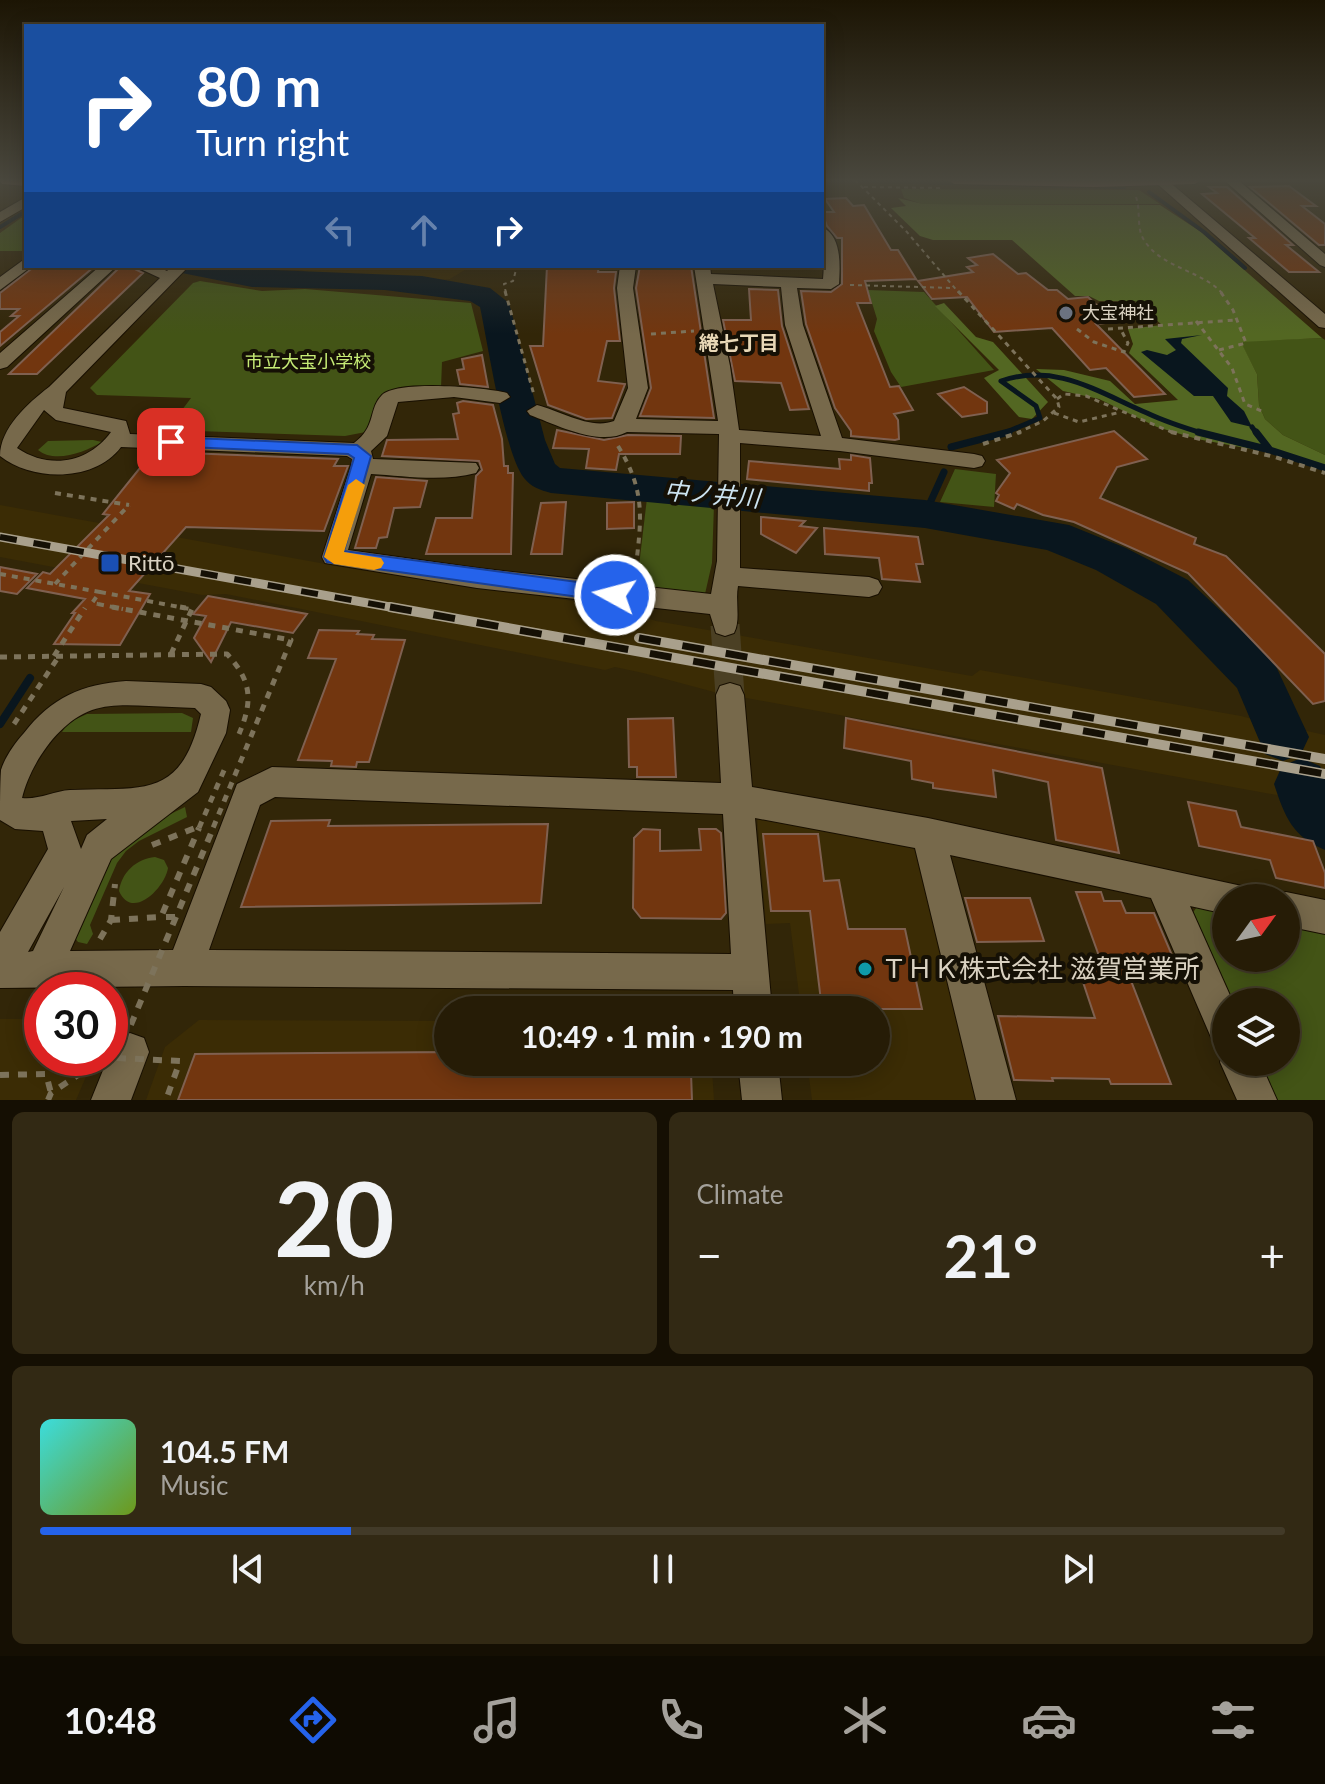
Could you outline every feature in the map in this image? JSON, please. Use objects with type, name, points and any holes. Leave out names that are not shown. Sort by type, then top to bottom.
[{"type":"street","points":[[1218,231],[1325,323]]},
{"type":"street","points":[[1289,231],[1325,262]]},
{"type":"street","points":[[500,397],[454,391],[396,395],[389,399],[377,436],[359,459],[334,557],[632,596],[723,615],[727,576],[730,432],[703,273],[831,284],[833,256],[824,236]]},
{"type":"street","points":[[0,285],[24,265]]},
{"type":"street","points":[[0,363],[107,268]]},
{"type":"street","points":[[618,428],[638,388],[625,288],[628,268]]},
{"type":"street","points":[[56,391],[52,407],[54,413],[63,418],[96,419],[119,426],[121,432],[104,454],[81,465],[54,465],[11,455],[5,449],[9,439],[37,406],[56,391],[172,270]]},
{"type":"street","points":[[788,282],[794,325],[834,444]]},
{"type":"street","points":[[538,412],[575,425],[730,432],[963,459]]},
{"type":"street","points":[[116,440],[352,449],[359,459],[436,470],[468,468]]},
{"type":"street","points":[[727,576],[869,587]]},
{"type":"street","points":[[43,971],[99,847],[155,802],[187,782],[211,733],[216,710],[201,696],[114,694],[90,696],[69,704],[43,728],[8,789],[5,804],[15,813],[54,817],[65,851],[0,968],[43,971],[184,968],[749,972]]},
{"type":"street","points":[[730,695],[752,996]]},
{"type":"street","points":[[184,968],[248,795],[272,782],[737,799],[928,834],[1212,894]]},
{"type":"street","points":[[33,813],[60,806],[155,802]]},
{"type":"street","points":[[928,834],[996,1100]]},
{"type":"street","points":[[1162,884],[1212,997]]},
{"type":"street","points":[[1300,912],[1325,917]]},
{"type":"street","points":[[111,1100],[118,1076]]},
{"type":"street","points":[[759,1076],[762,1100]]},
{"type":"street","points":[[1246,1076],[1257,1100]]},
{"type":"path","points":[[906,231],[1057,399],[1059,407],[1030,429],[955,453],[963,459]]},
{"type":"path","points":[[1138,231],[1146,244],[1169,261],[1211,282],[1226,299],[1246,343],[1219,350]]},
{"type":"path","points":[[267,268],[280,269]]},
{"type":"path","points":[[516,268],[513,281],[504,284],[504,288],[538,412]]},
{"type":"path","points":[[831,284],[954,288]]},
{"type":"path","points":[[1108,329],[1236,320]]},
{"type":"path","points":[[1196,321],[1232,368],[1245,404],[1264,412]]},
{"type":"path","points":[[1077,329],[1094,342],[1124,352],[1128,343],[1121,330]]},
{"type":"path","points":[[633,335],[713,330]]},
{"type":"path","points":[[1057,399],[1064,394],[1086,396],[1179,435],[1267,454],[1325,473]]},
{"type":"path","points":[[1054,413],[1079,422],[1121,412]]},
{"type":"path","points":[[618,428],[614,439],[638,479],[643,498],[632,596]]},
{"type":"path","points":[[55,584],[129,505],[55,493],[62,485]]},
{"type":"path","points":[[0,574],[192,609],[171,654]]},
{"type":"path","points":[[100,592],[92,603],[291,640],[128,1045]]},
{"type":"path","points":[[8,733],[85,608]]},
{"type":"path","points":[[0,657],[227,654],[234,661]]},
{"type":"path","points":[[161,917],[199,828]]},
{"type":"path","points":[[100,939],[111,920],[203,917]]},
{"type":"path","points":[[128,1055],[180,1061],[166,1100]]},
{"type":"path","points":[[0,1075],[46,1074],[50,1096],[78,1076]]},
{"type":"shaded area","points":[[295,268],[468,268],[450,279],[438,280],[310,273]]},
{"type":"shaded area","points":[[1202,335],[1182,339],[1181,343],[1228,388],[1227,396],[1244,411],[1252,427],[1231,422],[1213,396],[1194,396],[1141,352],[1147,350],[1167,355],[1176,350],[1165,339]]},
{"type":"shaded area","points":[[0,505],[353,569],[614,607],[656,621],[972,676],[980,670],[1241,716],[1263,722],[1274,730],[1272,738],[1298,743],[1293,732],[1298,729],[1325,735],[1325,800],[1319,784],[1286,777],[1293,798],[714,692],[615,667],[605,670],[226,594],[202,595],[0,557]]},
{"type":"shaded area","points":[[757,814],[908,843],[919,855],[977,1100],[812,1100],[809,1076],[890,1076],[890,996],[799,996],[790,923],[766,924]]},
{"type":"shaded area","points":[[0,1019],[24,1019],[24,1076],[86,1076],[76,1100],[0,1100]]},
{"type":"shaded area","points":[[199,1020],[434,1021],[434,1076],[712,1076],[714,1100],[146,1100],[165,1047]]},
{"type":"green space","points":[[24,231],[24,251],[0,251],[0,233]]},
{"type":"green space","points":[[915,231],[1200,231],[1322,338],[1241,342],[1257,374],[1259,405],[1265,419],[1283,435],[1325,455],[1325,471],[1272,453],[1197,439],[1157,427],[1099,399],[1063,391],[1036,369],[1064,370],[1110,381],[1135,404],[1178,400],[1129,353],[1133,344],[1128,329],[1162,325],[1135,301],[1099,301],[1089,296],[1075,296],[1012,240],[933,240]]},
{"type":"green space","name":"市立大宝小学校","points":[[200,281],[262,291],[305,289],[471,303],[483,351],[442,362],[441,388],[384,393],[371,431],[345,436],[167,430],[191,398],[97,395],[90,388],[193,283]]},
{"type":"green space","points":[[868,290],[924,292],[994,370],[901,387],[891,372],[874,331],[877,319]]},
{"type":"green space","points":[[944,303],[976,337],[993,342],[1048,402],[1032,419],[1019,417],[984,378],[999,370],[935,306]]},
{"type":"green space","points":[[1325,340],[1325,455],[1283,435],[1265,419],[1259,405],[1257,374],[1240,341]]},
{"type":"green space","points":[[48,441],[102,442],[70,455],[53,456],[38,450]]},
{"type":"green space","points":[[955,469],[996,474],[994,507],[940,502]]},
{"type":"green space","points":[[647,498],[714,505],[712,563],[705,594],[657,590],[637,583]]},
{"type":"green space","points":[[182,713],[193,718],[191,732],[62,732],[69,722],[87,714]]},
{"type":"green space","points":[[185,807],[187,817],[139,841],[126,851],[117,863],[90,925],[93,934],[87,944],[78,942],[75,938],[109,860],[129,834]]},
{"type":"green space","points":[[155,857],[164,860],[168,868],[161,884],[139,902],[132,903],[125,899],[119,891],[127,872],[142,860]]},
{"type":"green space","points":[[1200,903],[1212,906],[1212,961],[1191,915]]},
{"type":"green space","points":[[1300,924],[1325,929],[1325,1100],[1276,1100],[1265,1076],[1300,1076],[1300,988],[1225,988],[1217,972],[1300,972]]},
{"type":"building","points":[[831,231],[880,231],[891,250],[898,250],[916,279],[865,281],[871,303],[857,303],[890,387],[899,386],[913,410],[894,414],[898,420],[899,439],[851,436],[851,431],[835,408],[806,324],[801,291],[831,292],[842,284],[842,238],[837,238]]},
{"type":"building","points":[[1247,231],[1277,231],[1293,245],[1286,245],[1319,272],[1289,272],[1249,238],[1255,238]]},
{"type":"building","points":[[1303,231],[1325,231],[1325,245],[1319,245]]},
{"type":"building","points":[[993,254],[1018,274],[1026,273],[1048,290],[1057,290],[1068,299],[1088,297],[1115,322],[1096,324],[1165,394],[1134,397],[1106,368],[1090,370],[1052,328],[994,332],[967,297],[932,299],[918,281],[973,272],[967,267],[977,265],[968,258]]},
{"type":"building","points":[[32,268],[93,268],[0,346],[0,332],[19,316],[11,316],[19,309],[0,309],[0,293]]},
{"type":"building","points":[[119,268],[133,268],[143,273],[37,374],[9,374]]},
{"type":"building","points":[[547,268],[599,268],[598,272],[616,272],[614,288],[620,341],[607,341],[598,381],[625,384],[612,418],[586,419],[548,405],[530,346],[543,346]]},
{"type":"building","points":[[640,268],[691,268],[714,418],[640,416],[651,388],[636,288]]},
{"type":"building","points":[[749,289],[778,290],[782,326],[809,409],[790,410],[781,383],[735,381],[723,320],[751,320]]},
{"type":"building","points":[[482,355],[488,387],[460,384],[457,370],[464,369],[462,359]]},
{"type":"building","points":[[964,387],[987,402],[987,413],[962,417],[938,394]]},
{"type":"building","points":[[457,403],[493,405],[502,439],[504,466],[508,466],[508,473],[513,473],[511,554],[426,554],[436,518],[472,518],[476,476],[482,470],[479,461],[382,456],[387,440],[458,439],[453,414],[459,413]]},
{"type":"building","points":[[557,430],[604,440],[628,435],[681,436],[680,454],[619,454],[616,470],[586,468],[589,449],[553,448]]},
{"type":"building","points":[[1114,431],[1147,459],[1117,467],[1100,498],[1196,538],[1194,544],[1226,556],[1325,654],[1325,701],[1313,704],[1188,573],[1074,522],[1043,515],[1017,504],[1014,509],[996,501],[999,495],[996,493],[1010,473],[997,460]]},
{"type":"building","points":[[152,453],[338,459],[334,466],[348,466],[324,531],[186,527],[129,591],[150,594],[120,645],[54,644],[75,613],[72,613],[85,599],[27,588],[43,572],[50,574],[109,515],[103,514]]},
{"type":"building","points":[[851,455],[870,458],[872,483],[869,483],[869,491],[747,479],[749,461],[840,469],[839,459],[851,460]]},
{"type":"building","points":[[376,477],[427,481],[420,507],[394,508],[387,537],[379,538],[376,548],[355,548]]},
{"type":"building","points":[[566,502],[562,554],[531,554],[541,503]]},
{"type":"building","points":[[634,502],[634,528],[607,529],[607,503]]},
{"type":"building","points":[[761,517],[805,521],[800,526],[817,528],[796,553],[761,534]]},
{"type":"building","points":[[824,528],[918,537],[923,564],[916,564],[920,582],[882,579],[879,558],[825,554]]},
{"type":"building","points":[[0,567],[37,574],[17,594],[0,591]]},
{"type":"building","points":[[208,596],[307,614],[293,633],[231,622],[211,662],[194,638],[206,616],[193,614]]},
{"type":"building","points":[[319,630],[359,631],[357,634],[374,635],[372,639],[405,640],[369,762],[357,762],[356,767],[331,766],[332,761],[298,760],[336,659],[308,658]]},
{"type":"building","points":[[673,718],[676,777],[637,777],[637,767],[629,767],[628,719]]},
{"type":"building","points":[[846,718],[1102,768],[1119,853],[1056,840],[1048,782],[993,770],[996,797],[933,788],[933,783],[912,779],[911,761],[844,748]]},
{"type":"building","points":[[1188,802],[1236,811],[1241,827],[1313,841],[1325,873],[1325,888],[1276,878],[1270,860],[1199,846]]},
{"type":"building","points":[[330,820],[328,826],[548,824],[541,903],[241,907],[271,821]]},
{"type":"building","points":[[643,829],[660,830],[660,851],[701,850],[699,829],[716,829],[721,833],[726,913],[721,919],[641,918],[633,908],[634,838]]},
{"type":"building","points":[[763,834],[818,834],[824,881],[839,880],[848,929],[905,929],[922,1009],[890,1009],[890,996],[820,996],[810,911],[771,911]]},
{"type":"building","points":[[1076,892],[1101,892],[1104,901],[1121,901],[1126,913],[1154,913],[1174,960],[1123,960],[1171,1084],[1111,1084],[1109,1079],[1014,1080],[998,1016],[1095,1018],[1079,970],[1104,970]]},
{"type":"building","points":[[965,898],[1030,898],[1044,941],[977,942]]},
{"type":"building","points":[[434,1052],[434,1076],[691,1076],[692,1100],[178,1100],[195,1054]]},
{"type":"waterway","points":[[1203,231],[1245,268]]},
{"type":"waterway","name":"中ノ井川","points":[[196,268],[261,279],[422,285],[480,295],[494,303],[527,440],[539,471],[551,480],[925,514],[1054,536],[1111,559],[1172,592],[1256,675],[1283,737]]},
{"type":"waterway","points":[[1003,434],[1040,418],[1036,406],[1001,381],[1040,375],[1076,382],[1161,419],[1202,433]]},
{"type":"waterway","points":[[1252,427],[1257,434]]},
{"type":"waterway","points":[[1003,434],[1009,432]]},
{"type":"waterway","points":[[1198,432],[1202,433]]},
{"type":"waterway","points":[[1256,432],[1270,450]]},
{"type":"waterway","points":[[1202,433],[1270,450]]},
{"type":"waterway","points":[[951,447],[1003,434]]},
{"type":"waterway","points":[[1270,450],[1325,468]]},
{"type":"waterway","points":[[925,514],[944,472]]},
{"type":"waterway","points":[[0,724],[30,678]]},
{"type":"waterway","name":"中ノ井川","points":[[1301,784],[1308,803],[1325,822]]},
{"type":"tunnel","points":[[725,625],[730,695]]},
{"type":"railway","points":[[0,537],[401,609]]},
{"type":"railway","points":[[390,607],[1325,774]]},
{"type":"railway","points":[[639,638],[1325,759]]},
{"type":"slow traffic","points":[[356,485],[334,557],[374,563]]},
{"type":"place","name":"大宝神社","points":[[1066,313]]},
{"type":"place","name":"Rittō","points":[[110,563]]},
{"type":"place","name":"ＴＨＫ株式会社 滋賀営業所","points":[[865,969]]},
{"type":"district","name":"綣七丁目","points":[[739,343]]},
{"type":"route","points":[[171,442],[352,449],[363,456],[334,557],[615,595]]}]
